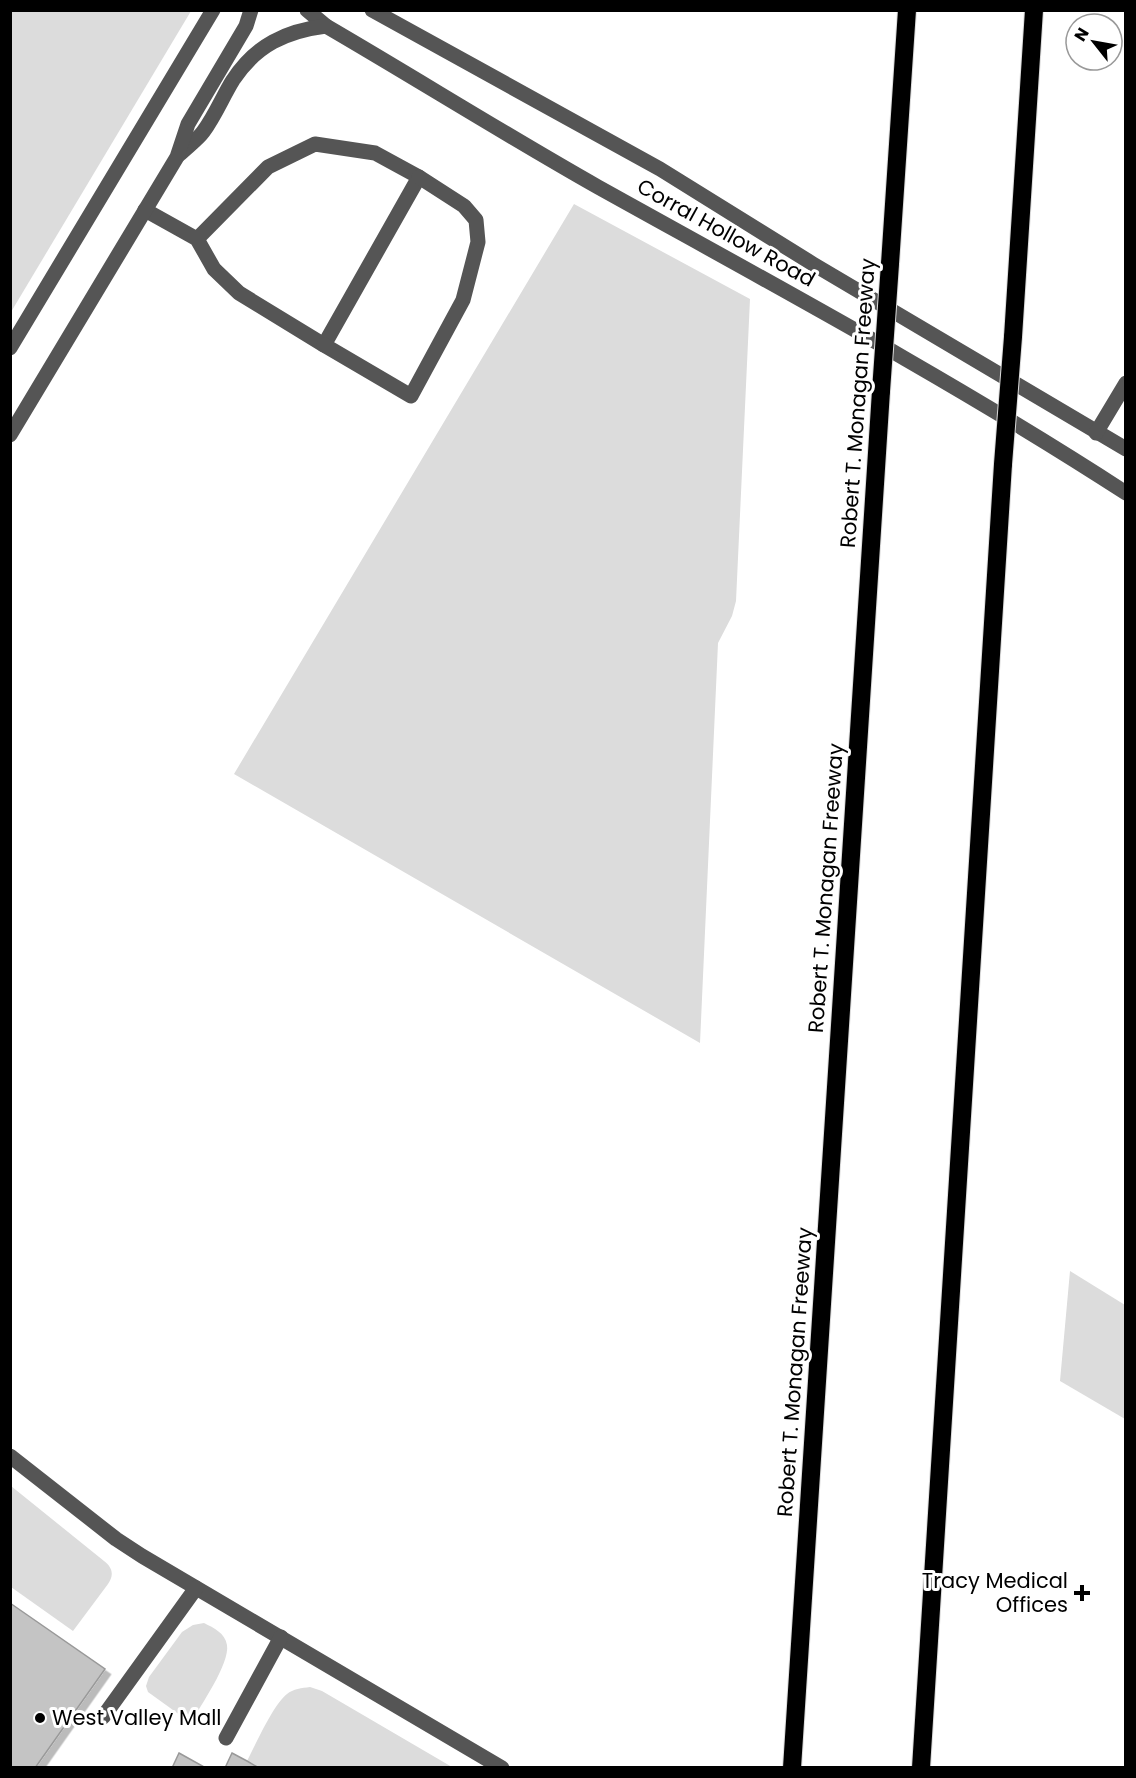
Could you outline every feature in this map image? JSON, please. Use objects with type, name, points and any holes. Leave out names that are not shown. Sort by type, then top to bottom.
[{"type":"highway","name":"Robert T. Monagan Freeway","points":[[792,1767],[907,10]]},
{"type":"highway","points":[[921,1767],[1034,10]]},
{"type":"street","points":[[10,348],[213,10]]},
{"type":"street","points":[[10,435],[177,157],[189,124],[246,26],[251,10]]},
{"type":"street","name":"Corral Hollow Road","points":[[307,10],[326,26],[597,186],[847,325],[1084,466],[1125,493]]},
{"type":"street","name":"Corral Hollow Road","points":[[372,10],[660,169],[813,264],[1125,449]]},
{"type":"street","points":[[177,157],[202,132],[248,60],[269,44],[291,32],[326,26]]},
{"type":"street","points":[[145,210],[197,238],[214,269],[239,293],[411,396],[464,300],[478,242],[476,220],[464,206],[419,177],[375,153],[315,144],[268,167],[197,238]]},
{"type":"street","points":[[324,345],[419,177]]},
{"type":"street","points":[[1096,433],[1125,383]]},
{"type":"street","points":[[10,1456],[116,1539],[502,1767]]},
{"type":"street","points":[[104,1717],[196,1588]]},
{"type":"street","points":[[226,1738],[281,1637]]},
{"type":"shaded area","points":[[10,11],[191,11],[11,312]]},
{"type":"shaded area","points":[[574,204],[750,299],[736,601],[732,616],[718,643],[700,1043],[234,774]]},
{"type":"shaded area","points":[[1070,1271],[1125,1305],[1125,1419],[1060,1381]]},
{"type":"shaded area","points":[[11,1486],[111,1569],[112,1575],[108,1584],[73,1631],[11,1587]]},
{"type":"shaded area","points":[[204,1623],[224,1637],[227,1653],[214,1685],[191,1723],[148,1692],[146,1686],[149,1677],[182,1632],[193,1625]]},
{"type":"shaded area","points":[[310,1687],[322,1691],[452,1767],[259,1768],[247,1761],[282,1699],[292,1691]]},
{"type":"building","name":"West Valley Mall","points":[[10,1603],[105,1669],[35,1768],[10,1768]]},
{"type":"building","name":"West Valley Mall","points":[[179,1753],[206,1768],[172,1768]]},
{"type":"building","name":"West Valley Mall","points":[[232,1753],[247,1761],[259,1768],[225,1768]]},
{"type":"place","name":"Tracy Medical Offices","points":[[1082,1593]]},
{"type":"place","name":"West Valley Mall","points":[[40,1718]]}]
